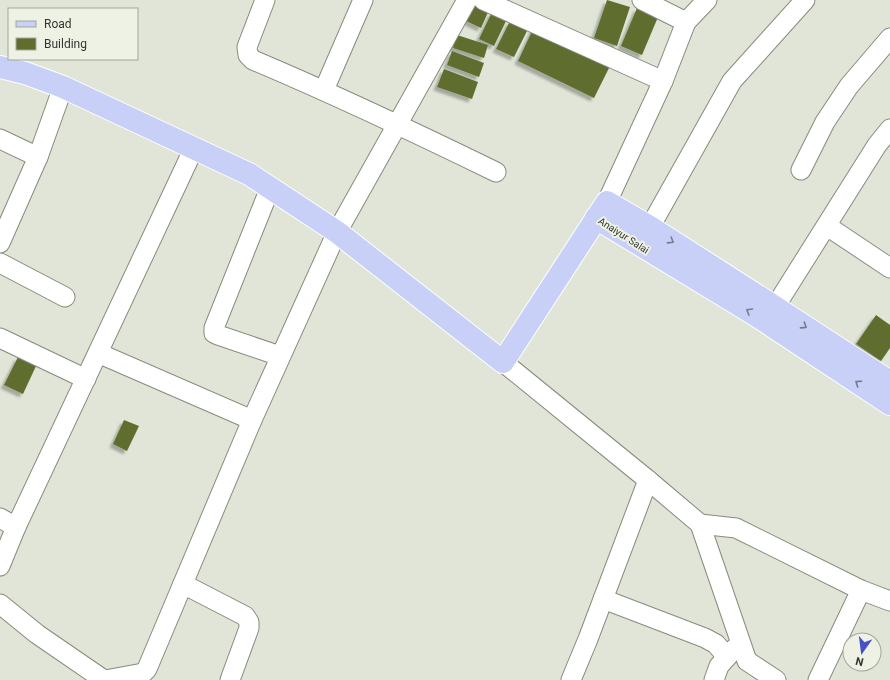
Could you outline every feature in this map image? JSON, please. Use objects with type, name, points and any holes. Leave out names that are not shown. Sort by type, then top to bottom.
[{"type":"main road","points":[[0,67],[25,73],[62,87],[249,174],[337,232],[503,362],[601,210]]},
{"type":"main road","name":"Anaiyur Salai","points":[[601,210],[650,227],[889,380]]},
{"type":"main road","name":"Anaiyur Salai","points":[[601,210],[890,404]]},
{"type":"street","points":[[265,0],[247,47],[248,55],[253,60],[324,90],[398,124],[496,172]]},
{"type":"street","points":[[324,90],[363,0]]},
{"type":"street","points":[[0,604],[37,634],[104,680],[143,673],[147,669],[252,420],[337,232],[467,0]]},
{"type":"street","points":[[483,0],[663,81]]},
{"type":"street","points":[[642,0],[686,22]]},
{"type":"street","points":[[601,210],[663,81],[686,22],[707,0]]},
{"type":"street","points":[[650,227],[732,81],[805,0]]},
{"type":"street","points":[[801,170],[824,122],[849,86],[890,38]]},
{"type":"street","points":[[0,243],[38,157],[62,87]]},
{"type":"street","points":[[775,307],[828,226],[884,149],[890,129]]},
{"type":"street","points":[[0,139],[38,157]]},
{"type":"street","points":[[0,566],[8,523],[86,379],[194,148]]},
{"type":"street","points":[[270,188],[214,328],[214,332],[218,336],[280,356]]},
{"type":"street","points":[[828,226],[890,268]]},
{"type":"street","points":[[0,263],[65,297]]},
{"type":"street","points":[[0,338],[86,379]]},
{"type":"street","points":[[98,353],[252,420]]},
{"type":"street","points":[[503,362],[700,524],[747,662],[776,680]]},
{"type":"street","points":[[571,680],[648,480]]},
{"type":"street","points":[[700,524],[736,528],[861,590],[890,601]]},
{"type":"street","points":[[183,584],[245,616],[249,622],[249,628],[230,680]]},
{"type":"street","points":[[818,680],[861,590]]},
{"type":"street","points":[[603,599],[705,638],[716,644],[727,657]]},
{"type":"street","points":[[714,680],[719,666],[740,642]]},
{"type":"building","points":[[607,0],[630,7],[617,46],[594,38]]},
{"type":"building","points":[[471,1],[489,10],[481,28],[462,19]]},
{"type":"building","points":[[637,8],[658,17],[642,55],[621,46]]},
{"type":"building","points":[[492,12],[507,19],[494,46],[479,39]]},
{"type":"building","points":[[510,21],[528,29],[514,57],[496,49]]},
{"type":"building","points":[[534,27],[611,64],[594,98],[518,61]]},
{"type":"building","points":[[457,35],[488,45],[484,58],[453,48]]},
{"type":"building","points":[[452,51],[484,63],[479,77],[447,65]]},
{"type":"building","points":[[444,69],[478,82],[472,99],[437,87]]},
{"type":"building","points":[[876,315],[890,325],[890,348],[881,361],[856,344]]},
{"type":"building","points":[[18,357],[36,366],[23,394],[4,385]]},
{"type":"building","points":[[124,420],[139,426],[127,451],[113,444]]}]
